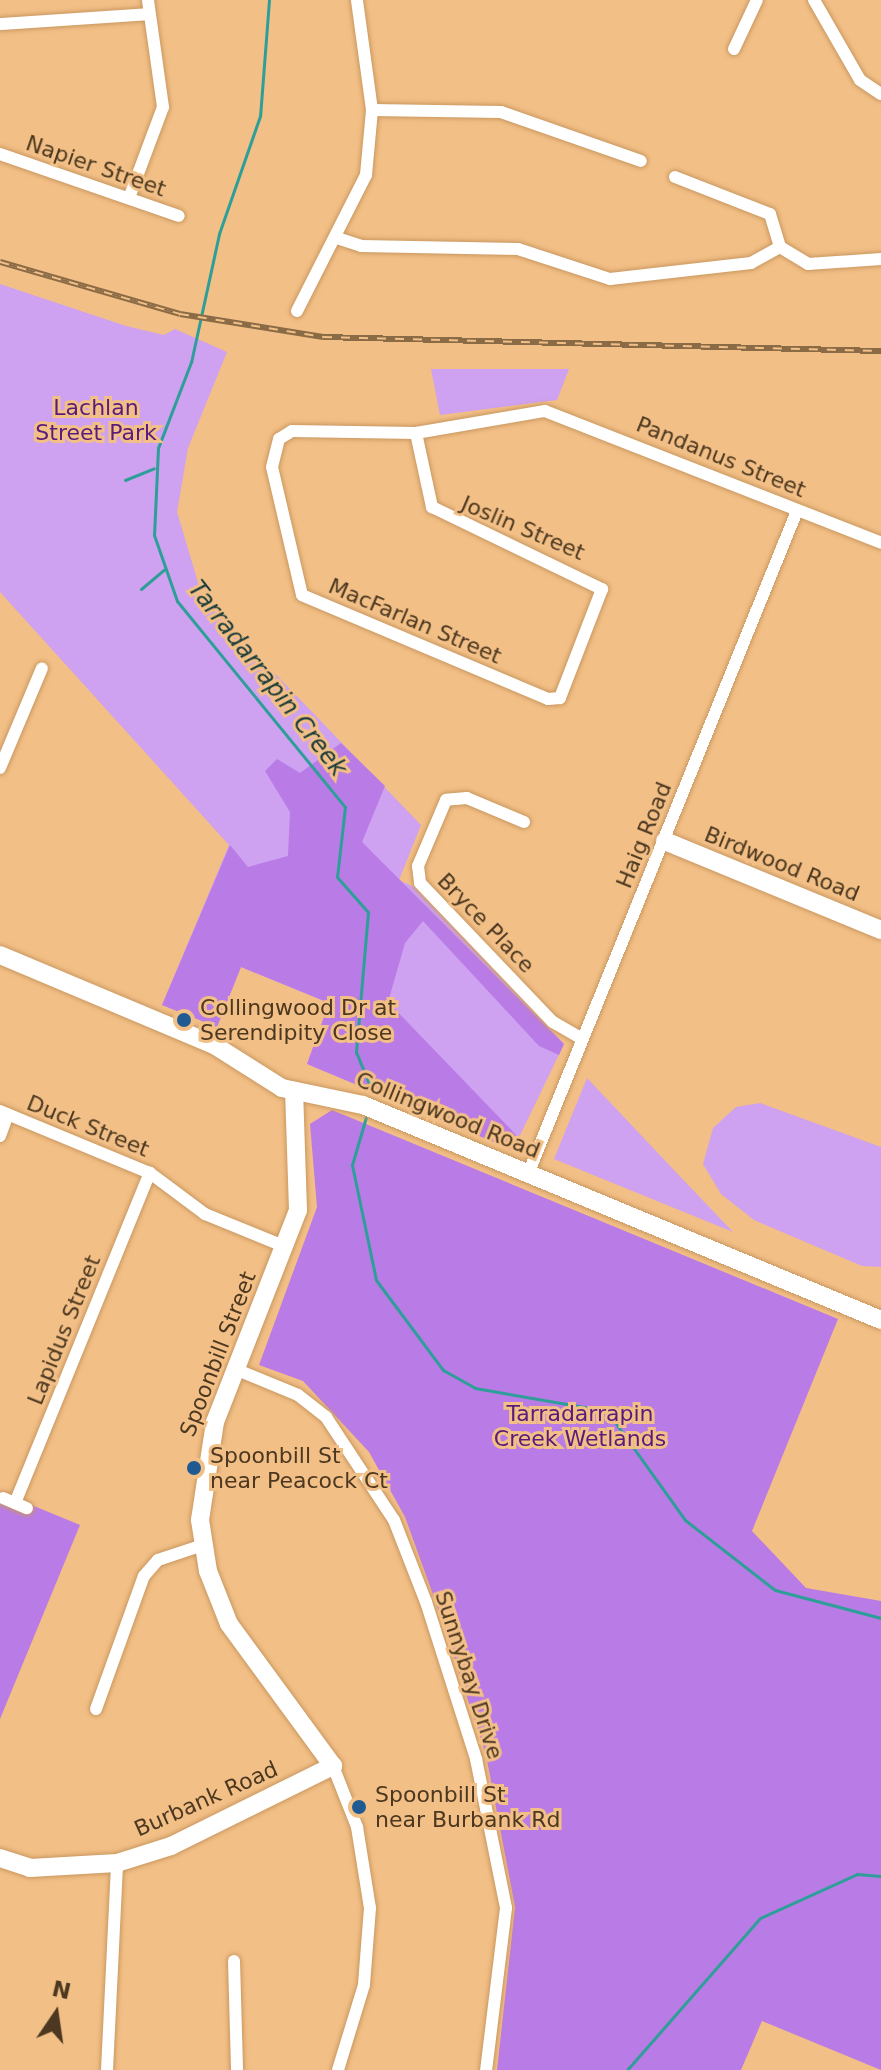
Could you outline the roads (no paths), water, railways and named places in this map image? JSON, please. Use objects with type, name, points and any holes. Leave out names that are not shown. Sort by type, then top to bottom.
[{"type":"street","points":[[129,198],[163,107],[148,0]]},
{"type":"street","points":[[297,311],[340,239],[365,183],[372,110],[357,0]]},
{"type":"street","points":[[734,49],[757,0]]},
{"type":"street","points":[[814,0],[860,80],[881,94]]},
{"type":"street","points":[[0,24],[149,14]]},
{"type":"street","points":[[372,110],[501,112],[641,161]]},
{"type":"street","name":"Napier Street","points":[[0,154],[179,216]]},
{"type":"street","points":[[675,177],[770,214],[780,247],[808,264],[881,259]]},
{"type":"street","points":[[340,239],[361,246],[518,249],[610,279],[751,263],[780,247]]},
{"type":"street","name":"MacFarlan Street","points":[[545,411],[416,433],[292,431],[271,450],[302,595],[548,699],[560,698]]},
{"type":"street","name":"Pandanus Street","points":[[545,411],[881,543]]},
{"type":"street","name":"Joslin Street","points":[[416,433],[432,507],[602,589],[560,698]]},
{"type":"street","name":"Haig Road","points":[[528,1174],[797,511]]},
{"type":"street","points":[[0,768],[42,668]]},
{"type":"street","name":"Bryce Place","points":[[524,822],[467,798],[446,800],[418,866],[420,883],[553,1022],[582,1039]]},
{"type":"street","name":"Birdwood Road","points":[[665,841],[881,930]]},
{"type":"street","name":"Collingwood Road","points":[[0,955],[199,1038],[294,1091],[344,1098],[881,1320]]},
{"type":"street","name":"Spoonbill Street","points":[[294,1091],[301,1187],[286,1247],[235,1369],[204,1463],[203,1545],[229,1624],[333,1766],[357,1827],[370,1908],[364,1985],[338,2070]]},
{"type":"street","points":[[0,1136],[4,1113]]},
{"type":"street","name":"Duck Street","points":[[4,1113],[150,1173],[205,1214],[286,1247]]},
{"type":"street","name":"Lapidus Street","points":[[15,1503],[150,1173]]},
{"type":"street","name":"Sunnybay Drive","points":[[235,1369],[298,1395],[326,1417],[394,1520],[426,1602],[476,1759],[506,1908],[486,2070]]},
{"type":"street","points":[[96,1709],[144,1576],[158,1560],[203,1545]]},
{"type":"street","name":"Burbank Road","points":[[0,1858],[30,1868],[117,1863],[171,1846],[333,1766]]},
{"type":"street","points":[[107,2070],[117,1863]]},
{"type":"street","points":[[234,1961],[237,2070]]},
{"type":"waterway","name":"Tarradarrapin Creek","points":[[269,0],[260,116],[219,234],[191,362],[158,448],[154,535],[177,601],[345,807],[337,877],[368,912],[356,1052],[373,1093]]},
{"type":"waterway","points":[[125,480],[154,468]]},
{"type":"waterway","points":[[141,589],[164,570]]},
{"type":"waterway","name":"Tarradarrapin Creek","points":[[366,1117],[352,1165],[376,1280],[443,1370],[475,1388],[607,1411],[685,1520],[775,1590],[881,1618]]},
{"type":"waterway","points":[[627,2070],[760,1918],[857,1874],[881,1876]]},
{"type":"railway","points":[[0,262],[180,314],[323,337],[881,351]]},
{"type":"place","name":"Collingwood Dr at Serendipity Close","points":[[184,1020]]},
{"type":"place","name":"Spoonbill St near Peacock Ct","points":[[194,1468]]},
{"type":"place","name":"Spoonbill St near Burbank Rd","points":[[359,1807]]},
{"type":"park label","name":"Lachlan Street Park","points":[[96,420]]},
{"type":"park label","name":"Tarradarrapin Creek Wetlands","points":[[580,1426]]}]
